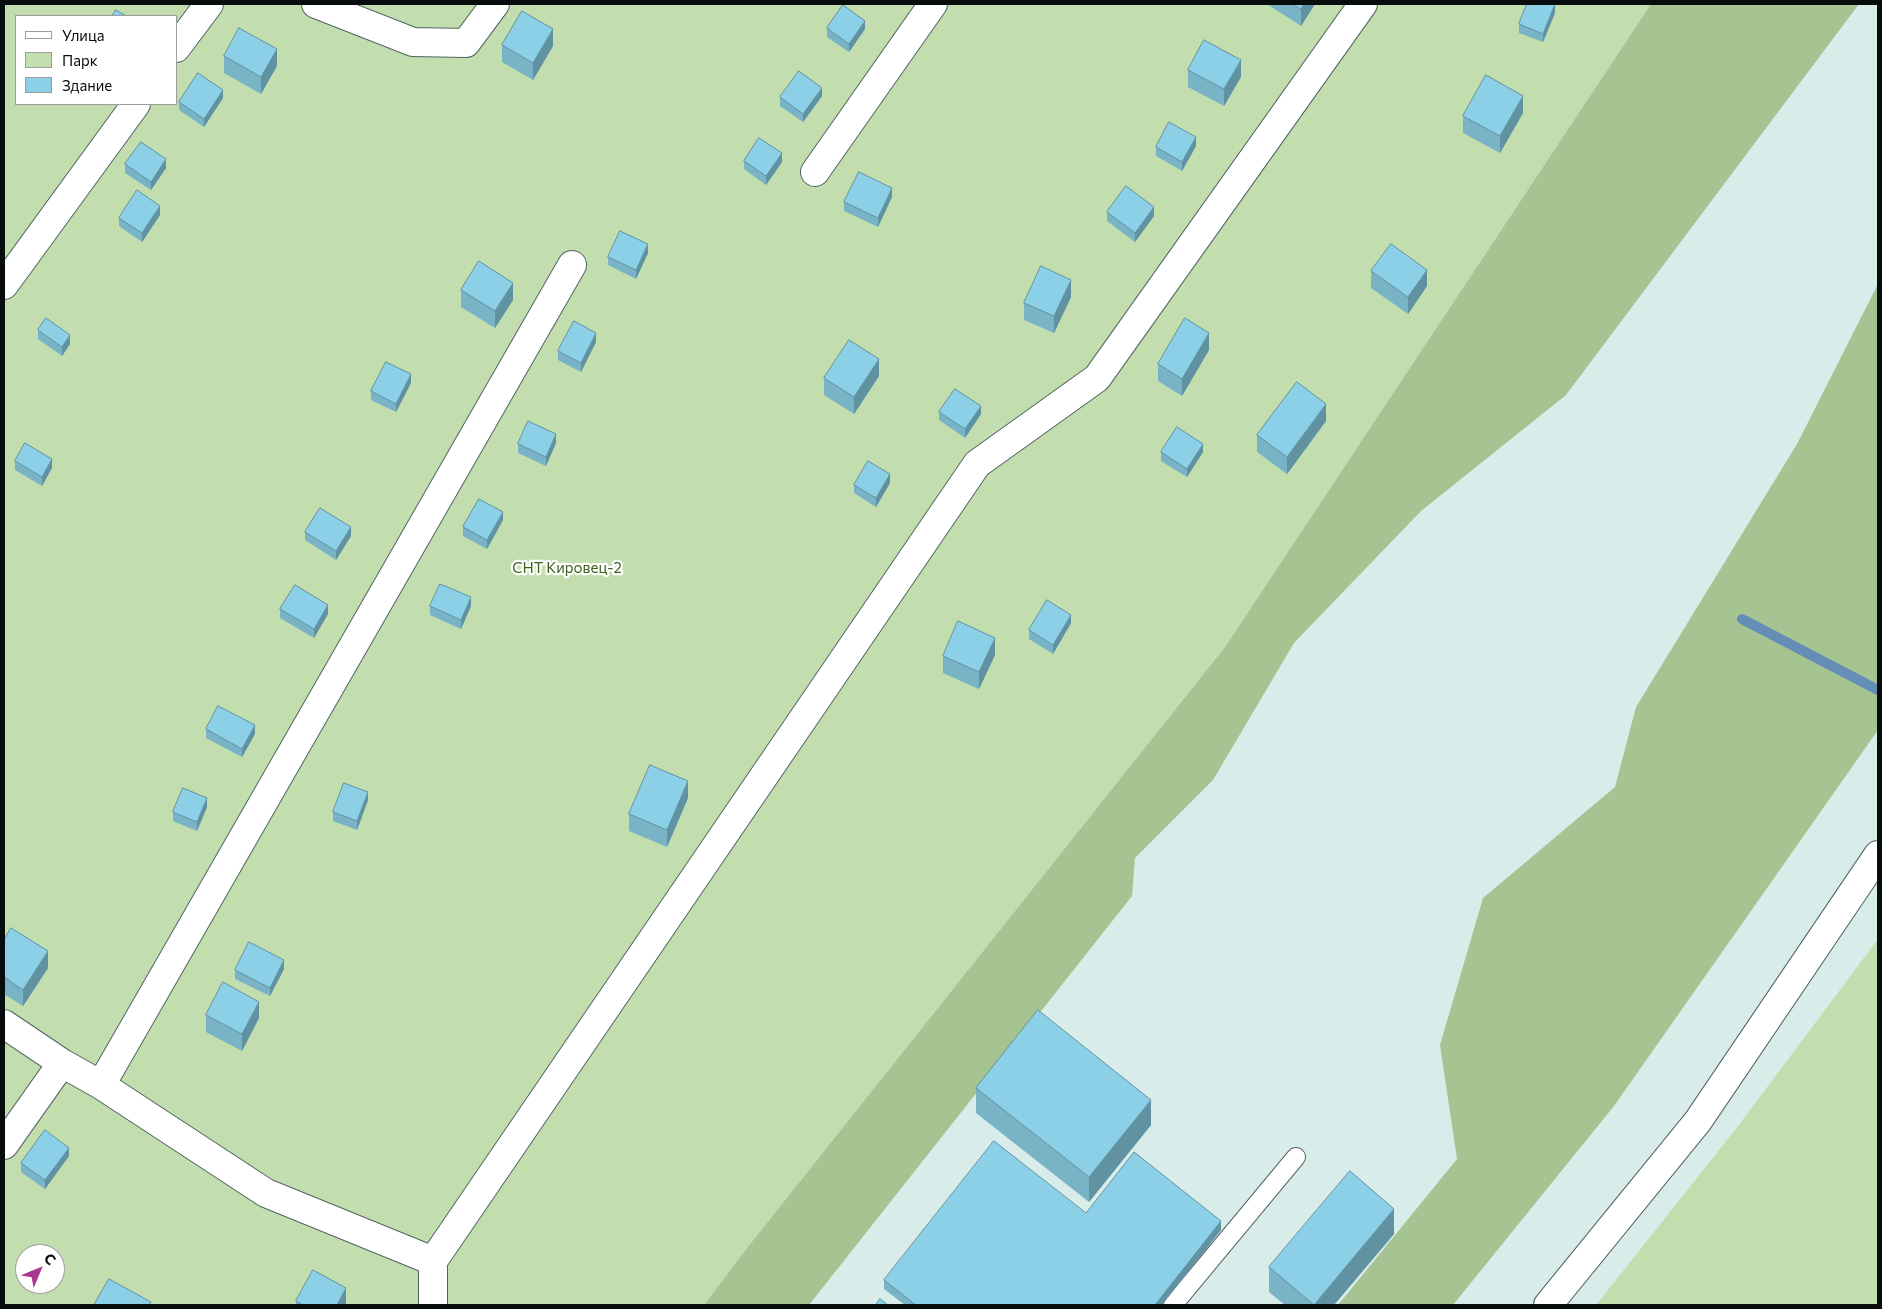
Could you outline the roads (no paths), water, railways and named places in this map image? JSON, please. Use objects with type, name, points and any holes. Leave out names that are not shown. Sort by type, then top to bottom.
[{"type":"street","points":[[178,45],[209,4]]},
{"type":"street","points":[[316,4],[413,42],[466,43],[496,4]]},
{"type":"street","points":[[815,172],[933,4]]},
{"type":"street","points":[[433,1305],[433,1261],[977,464],[1097,378],[1363,4]]},
{"type":"street","points":[[4,285],[135,105]]},
{"type":"street","points":[[101,1085],[572,266]]},
{"type":"street","points":[[1548,1305],[1698,1121],[1878,855]]},
{"type":"street","points":[[4,1024],[266,1193],[433,1261]]},
{"type":"street","points":[[4,1145],[62,1063]]},
{"type":"lane","points":[[1173,1305],[1296,1157]]},
{"type":"waterway","points":[[1742,619],[1878,690]]},
{"type":"park label","name":"СНТ Кировец-2","points":[[567,568]]}]
